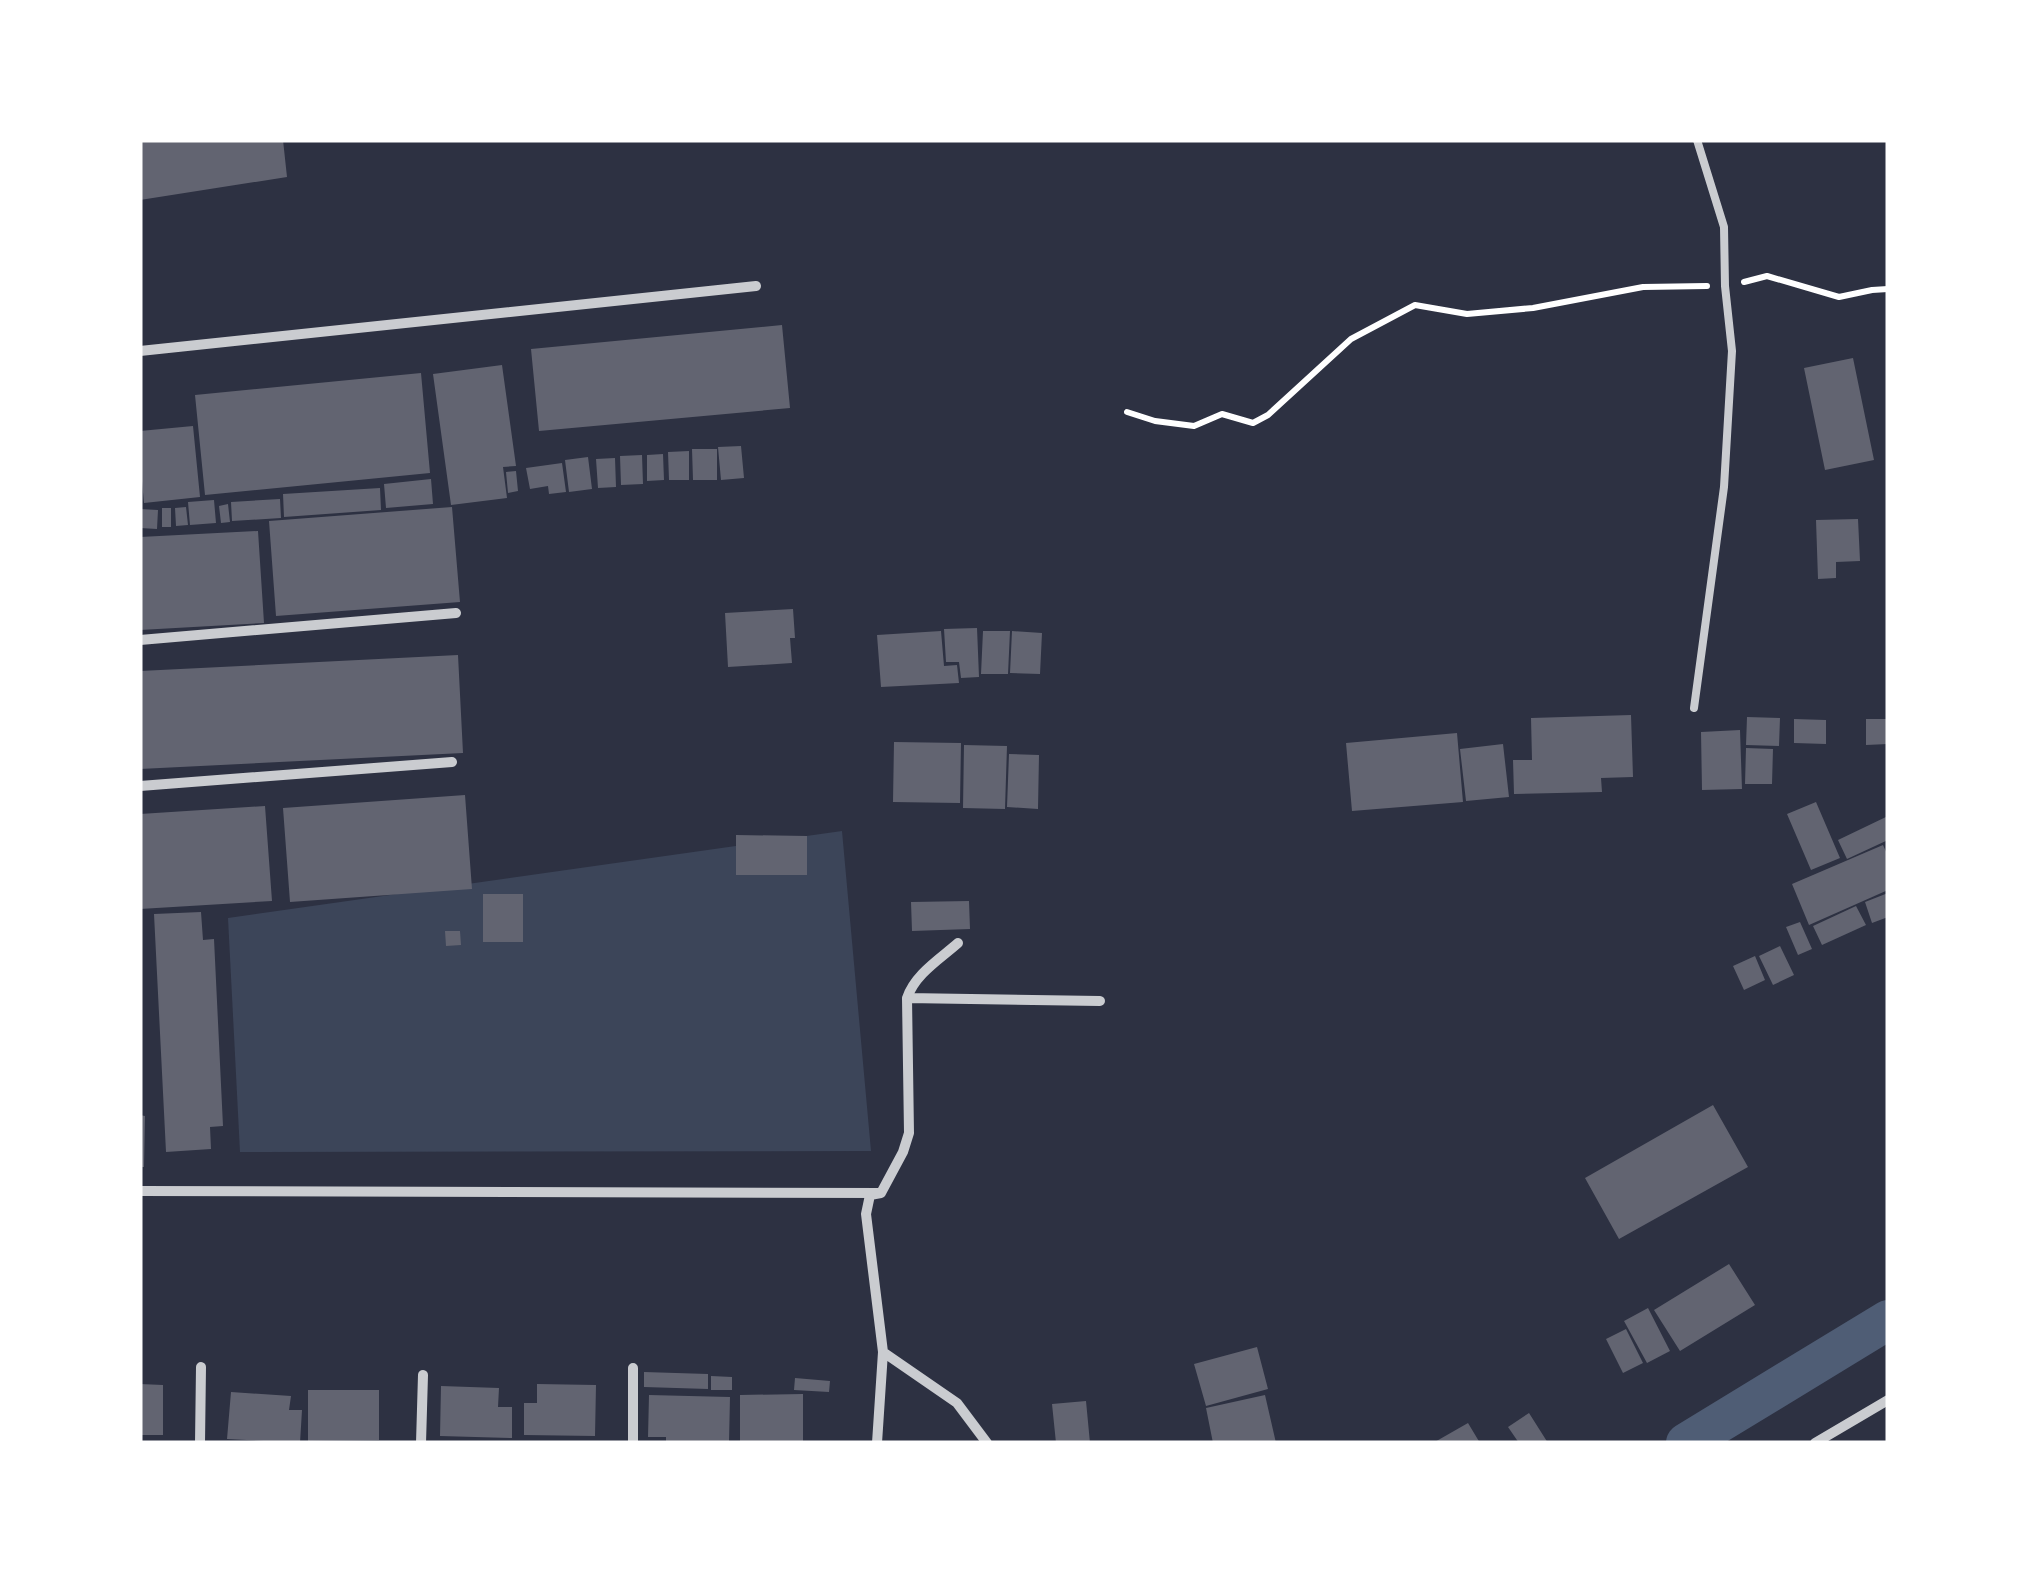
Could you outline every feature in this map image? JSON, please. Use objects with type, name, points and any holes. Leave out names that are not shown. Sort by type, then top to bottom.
[{"type":"street","points":[[140,351],[756,286]]},
{"type":"street","points":[[140,640],[456,613]]},
{"type":"street","points":[[140,786],[452,762]]},
{"type":"street","points":[[882,1193],[910,1133],[907,998],[911,986],[958,943]]},
{"type":"street","points":[[907,998],[1100,1001]]},
{"type":"street","points":[[140,1191],[882,1193]]},
{"type":"street","points":[[876,1443],[883,1352],[866,1214],[870,1195],[882,1193]]},
{"type":"street","points":[[883,1352],[957,1403],[988,1443]]},
{"type":"street","points":[[200,1443],[201,1367]]},
{"type":"street","points":[[633,1368],[633,1443]]},
{"type":"street","points":[[421,1443],[423,1375]]},
{"type":"street","points":[[1815,1443],[1888,1400]]},
{"type":"lane","points":[[1694,708],[1724,488],[1732,351],[1724,227],[1697,140]]},
{"type":"path","points":[[1127,412],[1194,426],[1222,414],[1253,423],[1268,415],[1351,339],[1415,306],[1468,314],[1532,308],[1643,287],[1726,286],[1766,276],[1839,297],[1888,289]]},
{"type":"shaded area","points":[[842,831],[871,1151],[240,1152],[228,918]]},
{"type":"building","points":[[140,140],[283,140],[287,177],[140,200]]},
{"type":"building","points":[[782,325],[790,408],[539,431],[531,349]]},
{"type":"building","points":[[1853,358],[1874,460],[1825,470],[1804,368]]},
{"type":"building","points":[[502,365],[516,466],[503,467],[507,498],[451,505],[433,374]]},
{"type":"building","points":[[421,373],[430,473],[205,495],[195,395]]},
{"type":"building","points":[[193,426],[200,497],[144,503],[140,431]]},
{"type":"building","points":[[741,446],[744,478],[721,480],[718,447]]},
{"type":"building","points":[[692,449],[717,449],[717,480],[693,480]]},
{"type":"building","points":[[689,451],[689,480],[669,480],[668,452]]},
{"type":"building","points":[[663,454],[664,480],[647,481],[647,455]]},
{"type":"building","points":[[642,455],[643,484],[621,485],[620,456]]},
{"type":"building","points":[[588,457],[592,489],[569,492],[565,460]]},
{"type":"building","points":[[615,458],[616,487],[598,488],[596,459]]},
{"type":"building","points":[[562,463],[566,492],[549,494],[548,486],[530,489],[526,468]]},
{"type":"building","points":[[516,471],[518,491],[508,493],[506,472]]},
{"type":"building","points":[[431,479],[433,504],[386,508],[384,484]]},
{"type":"building","points":[[380,488],[381,510],[284,517],[283,494]]},
{"type":"building","points":[[280,499],[281,518],[232,521],[231,502]]},
{"type":"building","points":[[214,500],[216,523],[190,525],[188,502]]},
{"type":"building","points":[[228,504],[230,522],[221,523],[219,506]]},
{"type":"building","points":[[186,507],[188,525],[176,526],[175,508]]},
{"type":"building","points":[[452,507],[460,602],[276,616],[269,521]]},
{"type":"building","points":[[162,508],[171,508],[171,527],[162,527]]},
{"type":"building","points":[[140,509],[158,510],[157,529],[140,528]]},
{"type":"building","points":[[1858,519],[1860,561],[1836,562],[1836,578],[1818,579],[1816,520]]},
{"type":"building","points":[[258,531],[264,623],[140,630],[140,537]]},
{"type":"building","points":[[793,609],[792,663],[728,667],[725,613]]},
{"type":"building","points":[[977,628],[979,677],[961,678],[959,662],[946,662],[944,629]]},
{"type":"building","points":[[941,631],[944,666],[957,665],[959,683],[881,687],[877,635]]},
{"type":"building","points":[[983,631],[1010,631],[1008,674],[981,674]]},
{"type":"building","points":[[1012,631],[1042,633],[1040,674],[1010,673]]},
{"type":"building","points":[[458,655],[463,753],[140,769],[140,671]]},
{"type":"building","points":[[1631,715],[1633,777],[1601,778],[1602,792],[1514,794],[1513,760],[1532,760],[1531,718]]},
{"type":"building","points":[[1747,717],[1780,718],[1779,746],[1746,745]]},
{"type":"building","points":[[1794,719],[1826,720],[1826,744],[1794,743]]},
{"type":"building","points":[[1866,719],[1888,719],[1888,744],[1866,745]]},
{"type":"building","points":[[1740,730],[1742,789],[1702,790],[1701,732]]},
{"type":"building","points":[[1457,733],[1463,802],[1352,811],[1346,743]]},
{"type":"building","points":[[894,742],[961,743],[960,803],[893,802]]},
{"type":"building","points":[[1503,744],[1509,797],[1466,801],[1460,749]]},
{"type":"building","points":[[964,745],[1007,746],[1005,809],[963,808]]},
{"type":"building","points":[[1746,748],[1773,749],[1772,784],[1745,784]]},
{"type":"building","points":[[1009,754],[1039,755],[1038,809],[1007,807]]},
{"type":"building","points":[[465,795],[472,889],[290,902],[283,808]]},
{"type":"building","points":[[1816,802],[1840,858],[1811,870],[1787,814]]},
{"type":"building","points":[[265,806],[272,901],[140,909],[140,814]]},
{"type":"building","points":[[1888,816],[1888,840],[1847,859],[1838,840]]},
{"type":"building","points":[[736,835],[807,836],[807,875],[736,875]]},
{"type":"building","points":[[1883,845],[1888,856],[1888,890],[1809,925],[1792,884]]},
{"type":"building","points":[[1888,893],[1888,917],[1872,923],[1865,902]]},
{"type":"building","points":[[483,894],[523,894],[523,942],[483,942]]},
{"type":"building","points":[[969,901],[970,929],[912,931],[911,902]]},
{"type":"building","points":[[1856,906],[1866,925],[1822,945],[1813,926]]},
{"type":"building","points":[[201,912],[203,940],[214,939],[223,1126],[210,1127],[211,1149],[166,1152],[154,914]]},
{"type":"building","points":[[1800,922],[1812,949],[1798,955],[1786,927]]},
{"type":"building","points":[[445,931],[460,931],[461,945],[446,946]]},
{"type":"building","points":[[1780,946],[1794,975],[1773,985],[1759,956]]},
{"type":"building","points":[[1755,956],[1765,980],[1744,990],[1733,966]]},
{"type":"building","points":[[1713,1105],[1748,1167],[1619,1239],[1585,1178]]},
{"type":"building","points":[[140,1115],[145,1116],[144,1167],[140,1167]]},
{"type":"building","points":[[1729,1264],[1755,1305],[1680,1351],[1654,1310]]},
{"type":"building","points":[[1648,1308],[1670,1351],[1647,1363],[1624,1321]]},
{"type":"building","points":[[1626,1329],[1643,1363],[1623,1373],[1606,1339]]},
{"type":"building","points":[[1257,1347],[1268,1389],[1206,1406],[1194,1364]]},
{"type":"building","points":[[644,1372],[708,1374],[708,1389],[644,1387]]},
{"type":"building","points":[[711,1376],[732,1377],[732,1390],[711,1390]]},
{"type":"building","points":[[795,1378],[830,1381],[829,1392],[794,1390]]},
{"type":"building","points":[[140,1384],[163,1385],[163,1435],[140,1435]]},
{"type":"building","points":[[537,1384],[596,1385],[595,1436],[524,1435],[524,1403],[537,1403]]},
{"type":"building","points":[[441,1386],[499,1388],[498,1407],[512,1407],[512,1438],[440,1436]]},
{"type":"building","points":[[308,1390],[379,1390],[379,1440],[308,1441]]},
{"type":"building","points":[[231,1392],[291,1396],[289,1410],[302,1410],[300,1443],[227,1439]]},
{"type":"building","points":[[803,1394],[803,1443],[740,1443],[740,1395]]},
{"type":"building","points":[[649,1395],[730,1397],[729,1443],[666,1443],[666,1437],[648,1437]]},
{"type":"building","points":[[1265,1395],[1276,1443],[1213,1443],[1206,1408]]},
{"type":"building","points":[[1086,1401],[1090,1443],[1056,1443],[1052,1404]]},
{"type":"building","points":[[1529,1413],[1548,1443],[1519,1443],[1508,1427]]},
{"type":"building","points":[[1468,1423],[1480,1443],[1433,1443]]},
{"type":"waterway","points":[[1686,1443],[1888,1320]]}]
